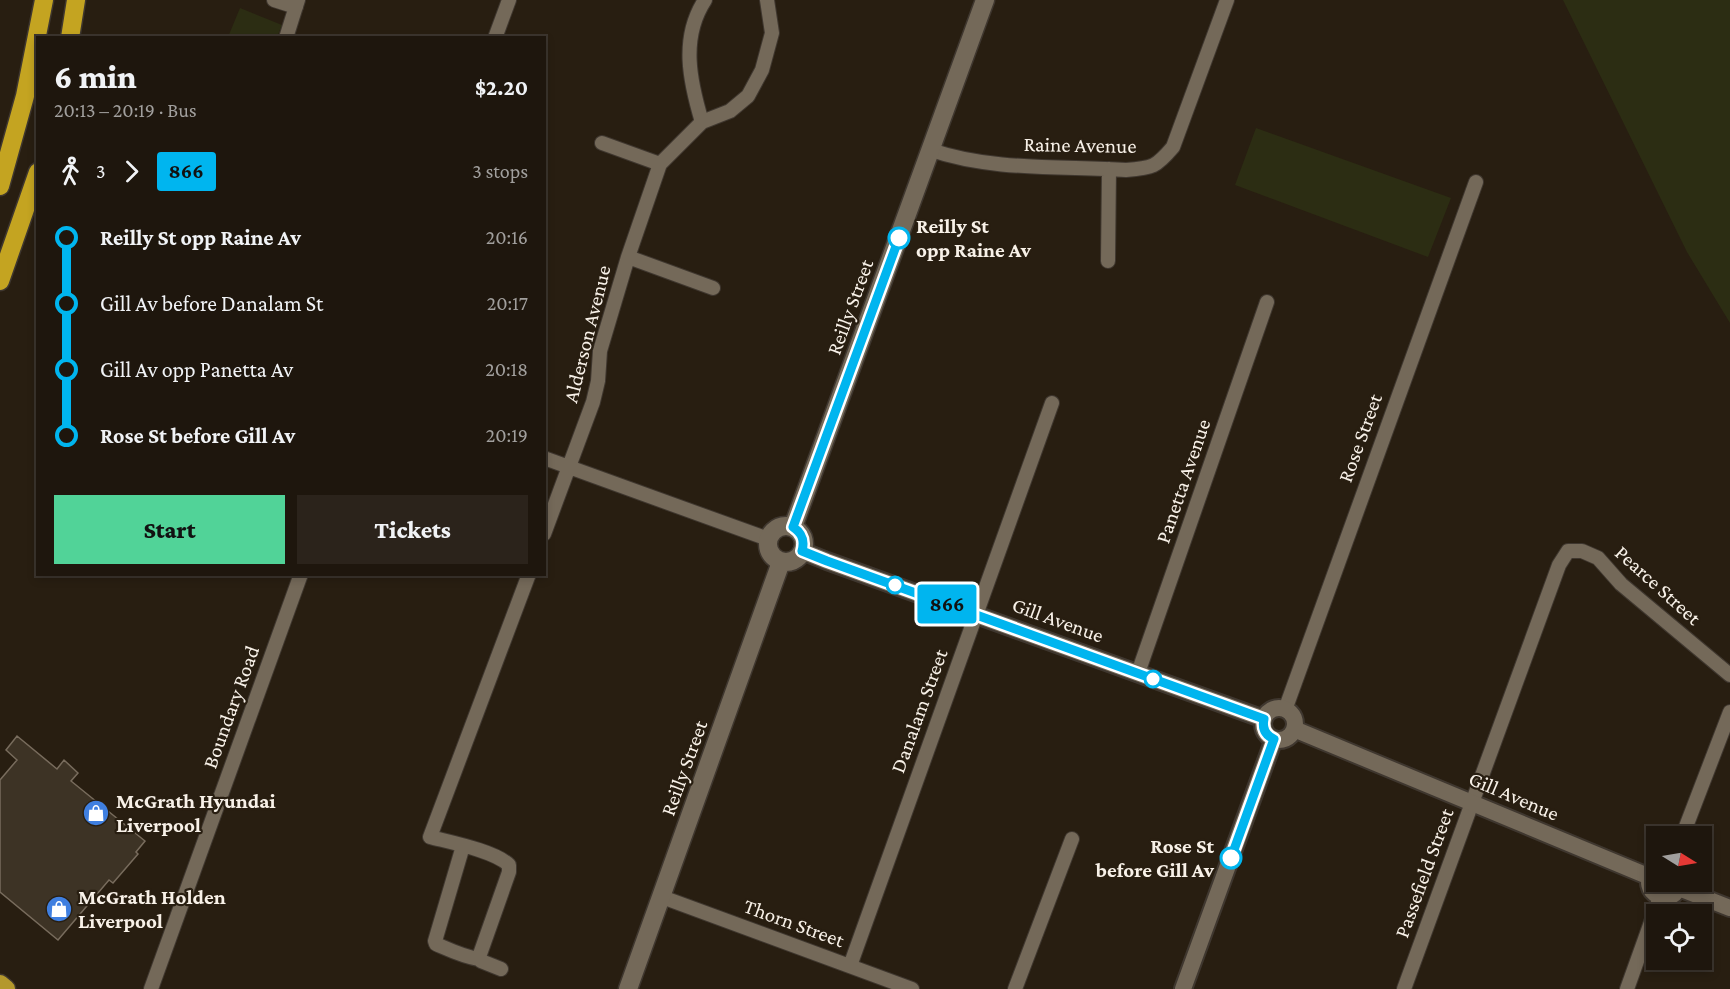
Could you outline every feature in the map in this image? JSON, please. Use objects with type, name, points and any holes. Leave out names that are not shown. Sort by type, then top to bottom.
[{"type":"highway","points":[[37,36],[44,0]]},
{"type":"highway","points":[[70,36],[76,0]]},
{"type":"highway","points":[[0,186],[25,96],[36,40]]},
{"type":"highway","points":[[0,281],[36,178]]},
{"type":"highway","points":[[0,984],[6,989]]},
{"type":"main road","name":"Reilly Street","points":[[793,527],[986,0]]},
{"type":"main road","points":[[787,526],[793,527],[801,535],[804,545],[796,559],[781,562],[769,550],[768,539],[776,529],[787,526]]},
{"type":"main road","name":"Reilly Street","points":[[628,989],[781,562]]},
{"type":"street","points":[[274,0],[297,4],[288,36]]},
{"type":"street","points":[[496,36],[509,0]]},
{"type":"street","points":[[702,122],[690,74],[689,45],[696,19],[705,0]]},
{"type":"street","name":"Alderson Avenue","points":[[546,529],[593,402],[598,381],[600,351],[628,257],[660,164],[702,122],[730,111],[748,96],[762,70],[772,33],[767,0]]},
{"type":"street","name":"Raine Avenue","points":[[931,150],[952,158],[985,163],[1110,169],[1143,169],[1158,165],[1173,147],[1227,0]]},
{"type":"street","points":[[602,143],[660,164]]},
{"type":"street","points":[[1108,261],[1110,169]]},
{"type":"street","name":"Rose Street","points":[[1285,710],[1476,182]]},
{"type":"street","points":[[628,257],[713,288]]},
{"type":"street","name":"Panetta Avenue","points":[[1138,673],[1267,302]]},
{"type":"street","name":"Danalam Street","points":[[850,966],[1052,403]]},
{"type":"street","points":[[546,459],[768,539]]},
{"type":"street","name":"Gill Avenue","points":[[802,551],[1264,719]]},
{"type":"street","name":"Pearce Street","points":[[1546,603],[1559,565],[1568,551],[1582,551],[1598,558],[1621,584],[1730,675]]},
{"type":"street","name":"Boundary Road","points":[[151,989],[300,576]]},
{"type":"street","points":[[479,959],[509,872],[509,865],[505,861],[463,846],[430,837],[528,576]]},
{"type":"street","name":"Passefield Street","points":[[1404,989],[1546,603]]},
{"type":"street","points":[[1275,709],[1285,710],[1293,718],[1294,729],[1284,739],[1274,739],[1269,737],[1264,729],[1264,719],[1275,709]]},
{"type":"street","points":[[1686,826],[1730,712]]},
{"type":"street","name":"Gill Avenue","points":[[1294,729],[1646,871]]},
{"type":"street","points":[[1183,989],[1274,739]]},
{"type":"street","points":[[1015,989],[1072,839]]},
{"type":"street","points":[[463,846],[436,933],[435,944],[501,969]]},
{"type":"street","points":[[1653,892],[1660,897],[1668,898],[1675,892]]},
{"type":"street","points":[[1694,892],[1730,909]]},
{"type":"street","name":"Thorn Street","points":[[662,897],[907,988]]},
{"type":"street","points":[[1627,989],[1660,897]]},
{"type":"green space","points":[[1563,0],[1730,0],[1730,323],[1687,252]]},
{"type":"green space","points":[[240,8],[282,25],[277,36],[228,36]]},
{"type":"green space","points":[[1256,128],[1451,198],[1428,257],[1235,185]]},
{"type":"building","points":[[17,736],[57,769],[64,760],[78,773],[71,781],[145,841],[136,852],[138,854],[113,883],[109,880],[58,940],[0,892],[0,780],[17,760],[6,750]]},
{"type":"bus line","name":"866","points":[[899,238],[793,527],[803,540],[802,551],[1264,719],[1264,729],[1269,737],[1274,739],[1231,858]]},
{"type":"place","name":"Reilly St opp Raine Av","points":[[899,238]]},
{"type":"place","name":"McGrath Hyundai Liverpool","points":[[96,813]]},
{"type":"place","name":"Rose St before Gill Av","points":[[1231,858]]},
{"type":"place","name":"McGrath Holden Liverpool","points":[[59,909]]}]
